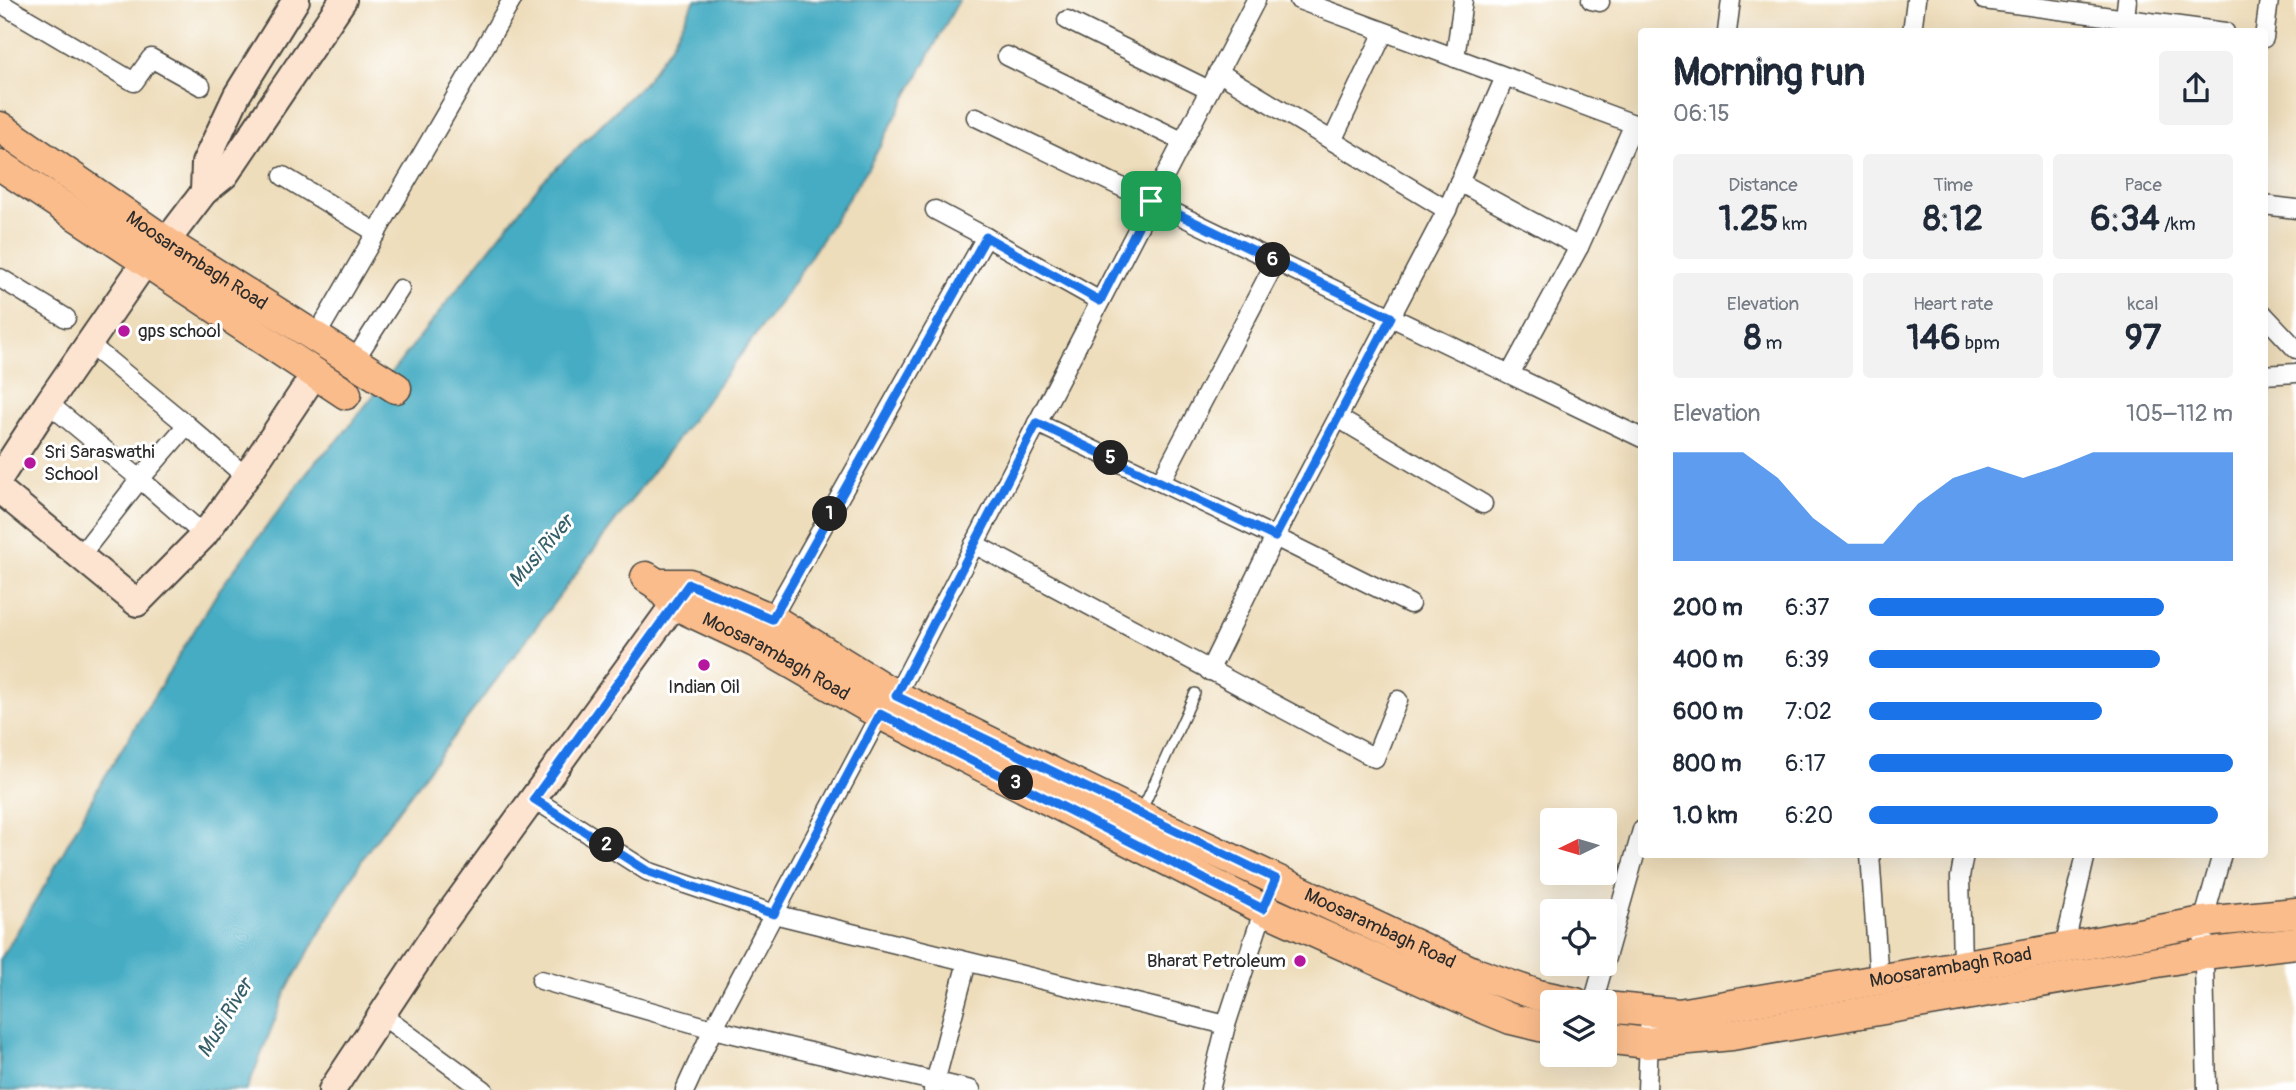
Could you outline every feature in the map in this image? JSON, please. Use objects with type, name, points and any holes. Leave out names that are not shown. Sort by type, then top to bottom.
[{"type":"main road","name":"Moosarambagh Road","points":[[0,127],[314,375],[346,394]]},
{"type":"main road","name":"Moosarambagh Road","points":[[0,165],[315,338],[396,388]]},
{"type":"main road","name":"Moosarambagh Road","points":[[667,587],[764,630],[888,705],[1263,909],[1511,1019],[1540,1026]]},
{"type":"main road","name":"Moosarambagh Road","points":[[888,705],[1140,816],[1475,973],[1540,995]]},
{"type":"main road","name":"Moosarambagh Road","points":[[1617,1009],[1679,1014],[2203,922],[2296,913]]},
{"type":"main road","name":"Moosarambagh Road","points":[[1617,1039],[1647,1043],[1732,1035],[2204,954],[2296,943]]},
{"type":"street","points":[[204,192],[205,163],[237,95],[296,0]]},
{"type":"street","points":[[0,477],[48,403],[156,251],[204,192],[225,176],[344,0]]},
{"type":"street","points":[[315,338],[512,0]]},
{"type":"street","points":[[685,1090],[713,1029],[974,544],[1256,0]]},
{"type":"street","points":[[1299,0],[1322,4],[1384,32],[1637,125],[1579,247],[1510,374]]},
{"type":"street","points":[[1455,58],[1463,0]]},
{"type":"street","points":[[1728,28],[1731,0]]},
{"type":"street","points":[[1912,28],[1916,0]]},
{"type":"street","points":[[1984,0],[2198,28]]},
{"type":"street","points":[[2125,18],[2127,0]]},
{"type":"street","points":[[2265,28],[2269,0]]},
{"type":"street","points":[[0,3],[134,82],[151,58],[201,86]]},
{"type":"street","points":[[1067,20],[1209,90]]},
{"type":"street","points":[[1332,141],[1384,32]]},
{"type":"street","points":[[1007,56],[1182,141]]},
{"type":"street","points":[[1218,72],[1447,210]]},
{"type":"street","points":[[1209,671],[1275,537],[1447,210],[1505,77]]},
{"type":"street","points":[[976,117],[1638,436]]},
{"type":"street","points":[[283,176],[377,233]]},
{"type":"street","points":[[1459,182],[1579,247]]},
{"type":"street","points":[[2268,206],[2296,209]]},
{"type":"street","points":[[935,211],[1100,301]]},
{"type":"street","points":[[764,630],[986,237]]},
{"type":"street","points":[[1161,481],[1276,261]]},
{"type":"street","points":[[0,278],[66,318]]},
{"type":"street","points":[[354,361],[400,289]]},
{"type":"street","points":[[2268,320],[2296,349]]},
{"type":"street","points":[[90,345],[246,477]]},
{"type":"street","points":[[2268,375],[2296,373]]},
{"type":"street","points":[[0,490],[137,603],[204,535],[314,375]]},
{"type":"street","points":[[48,403],[204,535]]},
{"type":"street","points":[[1338,418],[1483,504]]},
{"type":"street","points":[[1037,423],[1410,604]]},
{"type":"street","points":[[80,556],[140,479],[187,425]]},
{"type":"street","points":[[974,544],[1376,758],[1398,700]]},
{"type":"street","points":[[332,1090],[439,928],[534,799],[667,587]]},
{"type":"street","points":[[534,799],[647,871],[774,914],[1226,1025]]},
{"type":"street","points":[[1617,917],[1638,844]]},
{"type":"street","points":[[1870,858],[1879,981]]},
{"type":"street","points":[[1962,965],[1960,877],[1963,858]]},
{"type":"street","points":[[2064,948],[2086,858]]},
{"type":"street","points":[[2207,1090],[2203,922],[2221,858]]},
{"type":"street","points":[[1210,1090],[1226,1025],[1263,909],[1276,879]]},
{"type":"street","points":[[934,1086],[967,962]]},
{"type":"street","points":[[541,980],[713,1029],[934,1086],[971,1090]]},
{"type":"street","points":[[1647,1090],[1650,1013]]},
{"type":"street","points":[[380,1014],[484,1090]]},
{"type":"lane","points":[[1140,816],[1195,692]]},
{"type":"water","name":"Musi River","points":[[695,0],[959,0],[868,168],[784,297],[366,853],[287,989],[247,1090],[0,1090],[0,960],[47,882],[98,788],[219,590],[316,461],[339,439],[542,182],[645,82],[671,45]]},
{"type":"place","name":"gps school","points":[[124,331]]},
{"type":"place","name":"Sri Saraswathi School","points":[[30,463]]},
{"type":"place","name":"Indian Oil","points":[[704,665]]},
{"type":"place","name":"Bharat Petroleum","points":[[1300,961]]},
{"type":"route","points":[[1151,201],[1391,317],[1275,537],[1037,423],[896,696],[1276,879],[1263,909],[880,714],[774,914],[647,871],[534,799],[689,584],[772,619],[986,237],[1100,301],[1151,201]]}]
